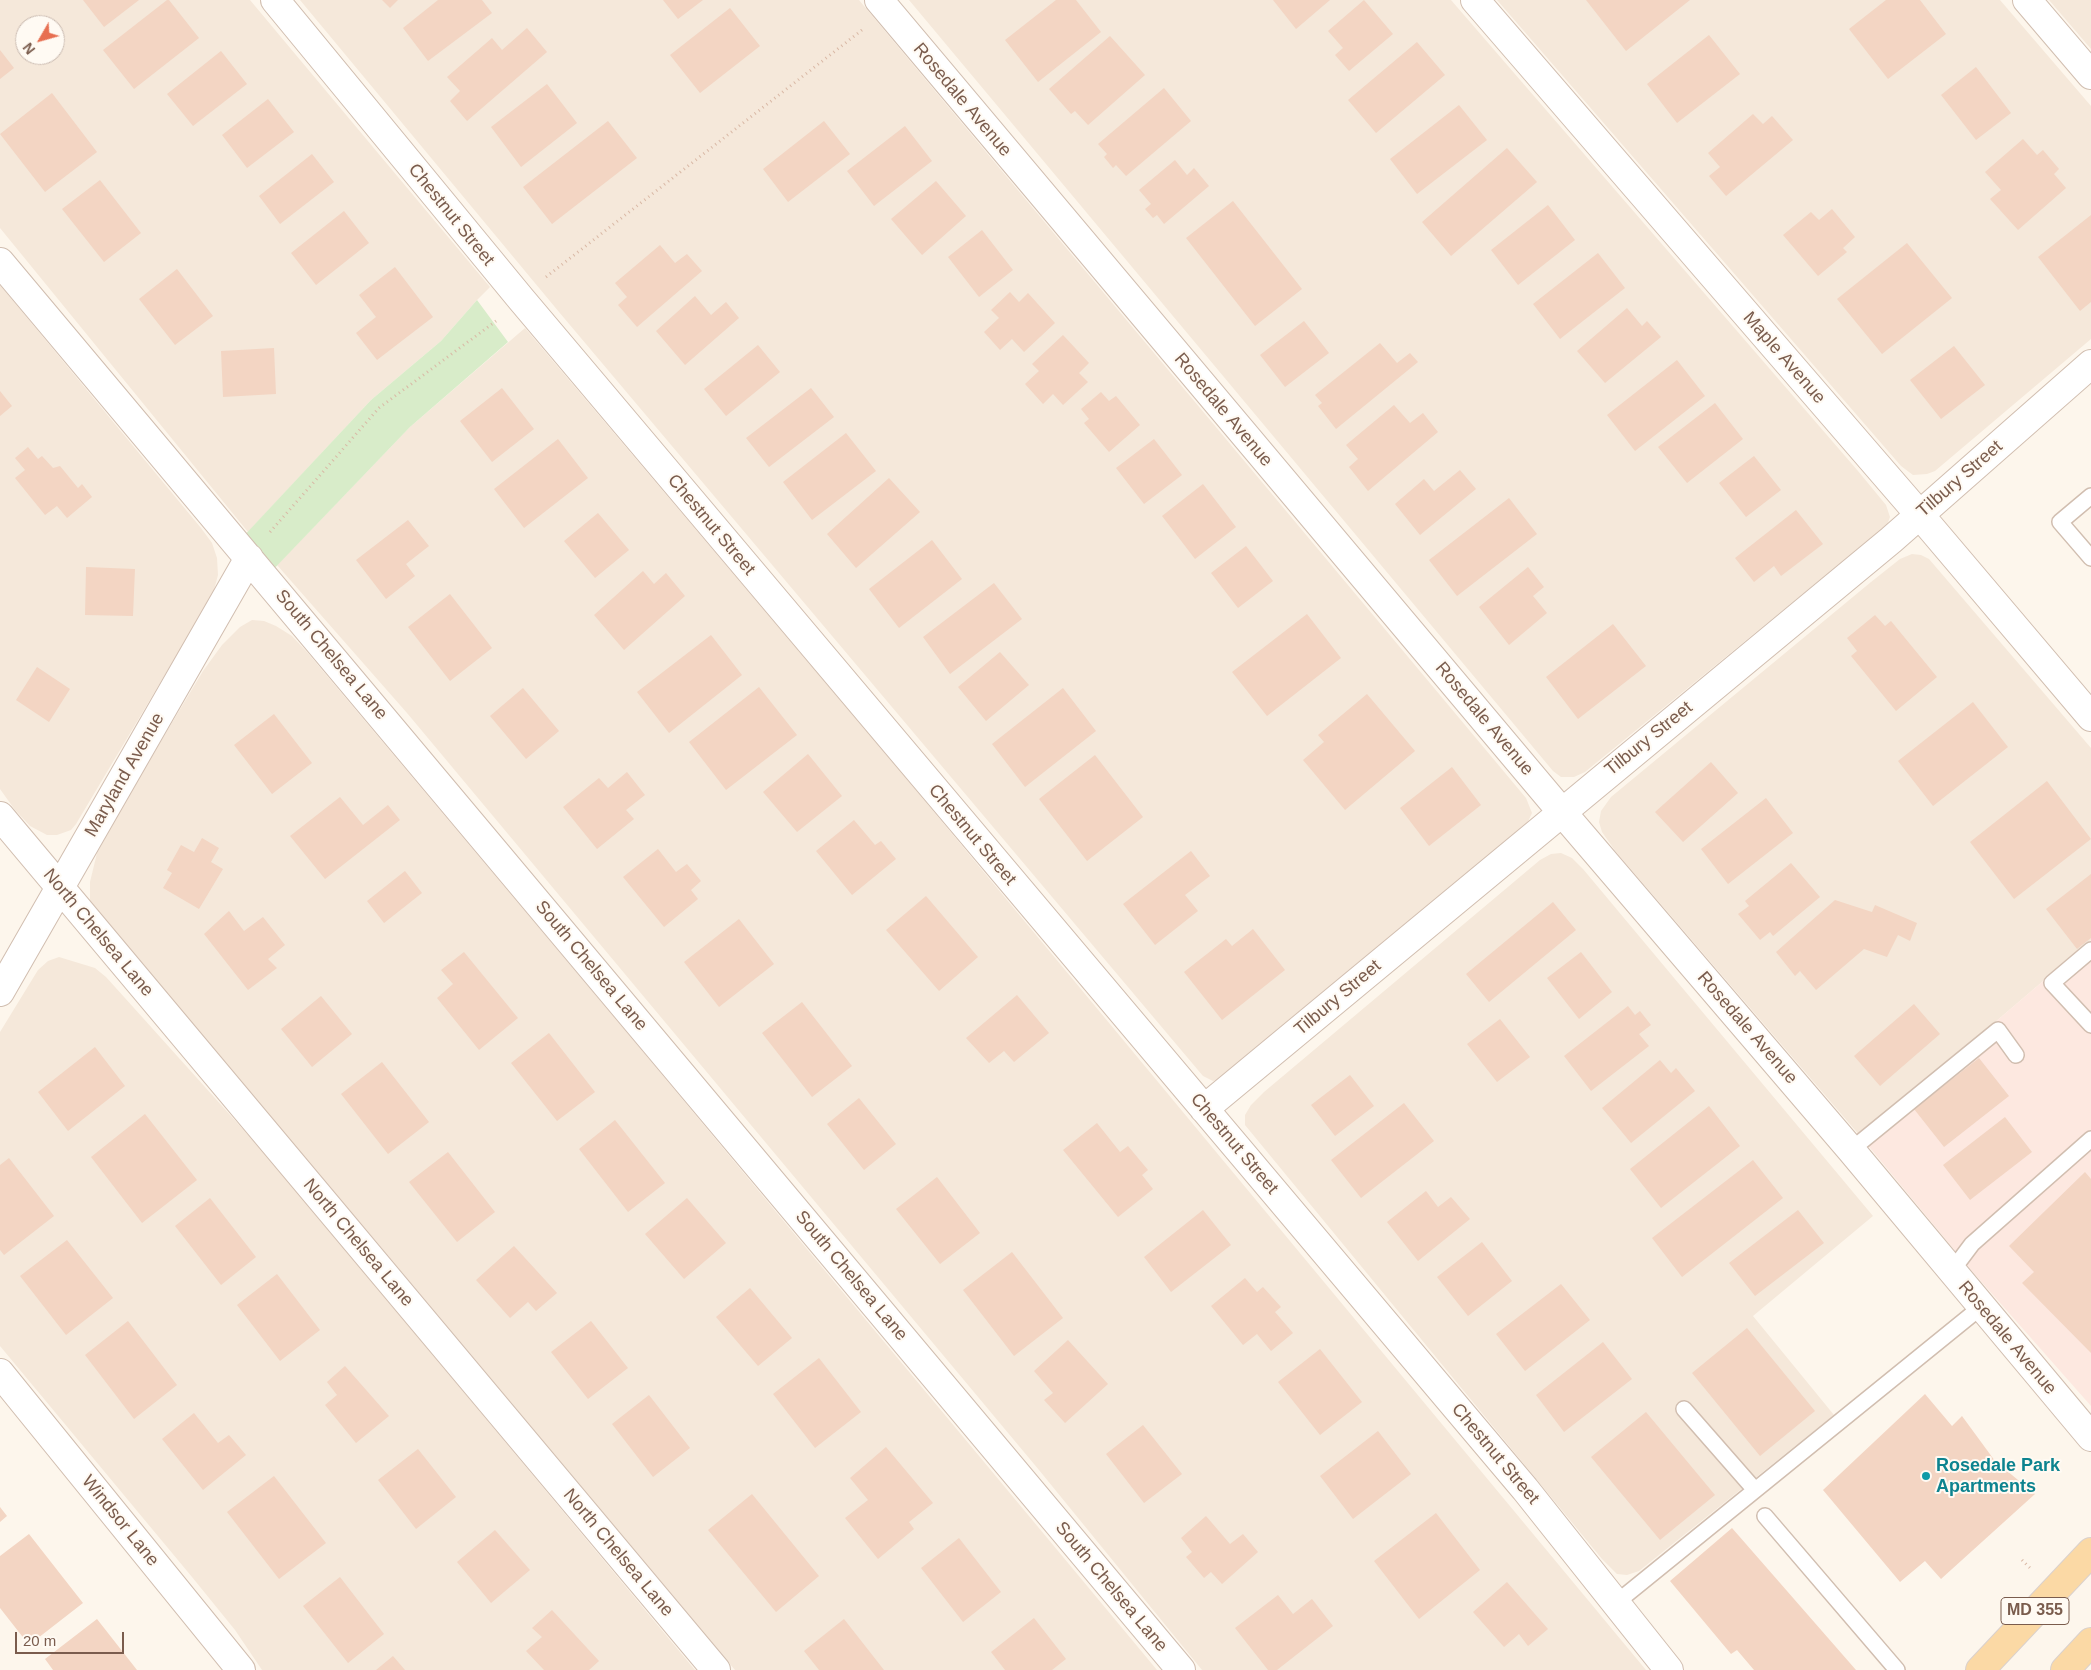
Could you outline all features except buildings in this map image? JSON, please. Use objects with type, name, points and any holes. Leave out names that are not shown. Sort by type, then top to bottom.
[{"type":"main road","name":"MD 355","points":[[1980,1670],[2091,1552]]},
{"type":"main road","points":[[2065,1670],[2091,1642]]},
{"type":"street","name":"Chestnut Street","points":[[275,0],[521,299],[1525,1489],[1669,1670]]},
{"type":"street","name":"Rosedale Avenue","points":[[879,0],[1561,811],[1851,1150],[1951,1272],[2091,1437]]},
{"type":"street","name":"Maple Avenue","points":[[1475,0],[1919,514],[2091,717]]},
{"type":"street","points":[[2027,0],[2091,74]]},
{"type":"street","name":"South Chelsea Lane","points":[[0,262],[1181,1670]]},
{"type":"street","name":"Tilbury Street","points":[[1204,1109],[1561,811],[1884,546],[2091,364]]},
{"type":"street","name":"Maryland Avenue","points":[[0,992],[61,889],[249,558]]},
{"type":"street","name":"North Chelsea Lane","points":[[0,816],[716,1670]]},
{"type":"street","name":"Windsor Lane","points":[[0,1373],[241,1670]]},
{"type":"lane","points":[[2091,496],[2060,522],[2091,558]]},
{"type":"lane","points":[[2091,950],[2052,983],[2091,1025]]},
{"type":"lane","points":[[1851,1150],[1998,1030],[2016,1055]]},
{"type":"lane","points":[[1951,1272],[1972,1244],[2091,1139]]},
{"type":"lane","points":[[1616,1603],[1981,1307]]},
{"type":"lane","points":[[1684,1409],[1755,1490]]},
{"type":"lane","points":[[1765,1516],[1897,1670]]},
{"type":"path","points":[[543,280],[864,30]]},
{"type":"path","points":[[249,558],[378,408],[500,318]]},
{"type":"shaded area","points":[[0,0],[250,0],[490,287],[441,341],[371,400],[248,532],[0,228]]},
{"type":"shaded area","points":[[300,0],[859,0],[1526,798],[1532,813],[1525,828],[1229,1077],[1213,1081],[1203,1076],[559,312]]},
{"type":"shaded area","points":[[909,0],[1451,0],[1858,471],[1886,505],[1890,517],[1887,525],[1585,772],[1574,777],[1561,777],[1553,771]]},
{"type":"shaded area","points":[[1497,0],[2000,0],[2091,106],[2091,339],[1935,471],[1927,474],[1913,475],[1901,466]]},
{"type":"shaded area","points":[[2049,0],[2091,0],[2091,49]]},
{"type":"shaded area","points":[[0,285],[201,528],[212,543],[217,558],[218,575],[213,594],[76,824],[71,830],[57,835],[47,835],[30,826],[15,810],[0,789]]},
{"type":"shaded area","points":[[525,328],[890,759],[1646,1670],[1202,1670],[1039,1470],[407,713],[277,565],[410,427]]},
{"type":"shaded area","points":[[1912,554],[1921,555],[1929,559],[2091,748],[2091,940],[1861,1137],[1616,852],[1602,832],[1599,822],[1601,811],[1611,797],[1871,582],[1900,559]]},
{"type":"shaded area","points":[[252,620],[264,621],[276,626],[292,636],[307,652],[624,1029],[1157,1670],[735,1670],[375,1240],[108,932],[90,904],[90,882],[97,853],[134,786],[203,671],[222,645],[240,627]]},
{"type":"shaded area","points":[[1561,853],[1572,858],[1583,869],[1873,1216],[1753,1316],[1834,1415],[1639,1571],[1627,1575],[1617,1574],[1602,1559],[1245,1125],[1245,1115],[1251,1105],[1264,1092],[1540,860],[1551,854]]},
{"type":"shaded area","points":[[2091,940],[2091,1406],[1971,1270],[1861,1137]]},
{"type":"shaded area","points":[[59,957],[95,968],[106,977],[267,1156],[695,1670],[262,1670],[235,1630],[0,1346],[0,1032],[38,970],[48,961]]},
{"type":"green space","points":[[477,300],[508,342],[410,427],[269,574],[240,540],[371,400],[441,341]]},
{"type":"place","name":"Rosedale Park Apartments","points":[[1926,1476]]}]
